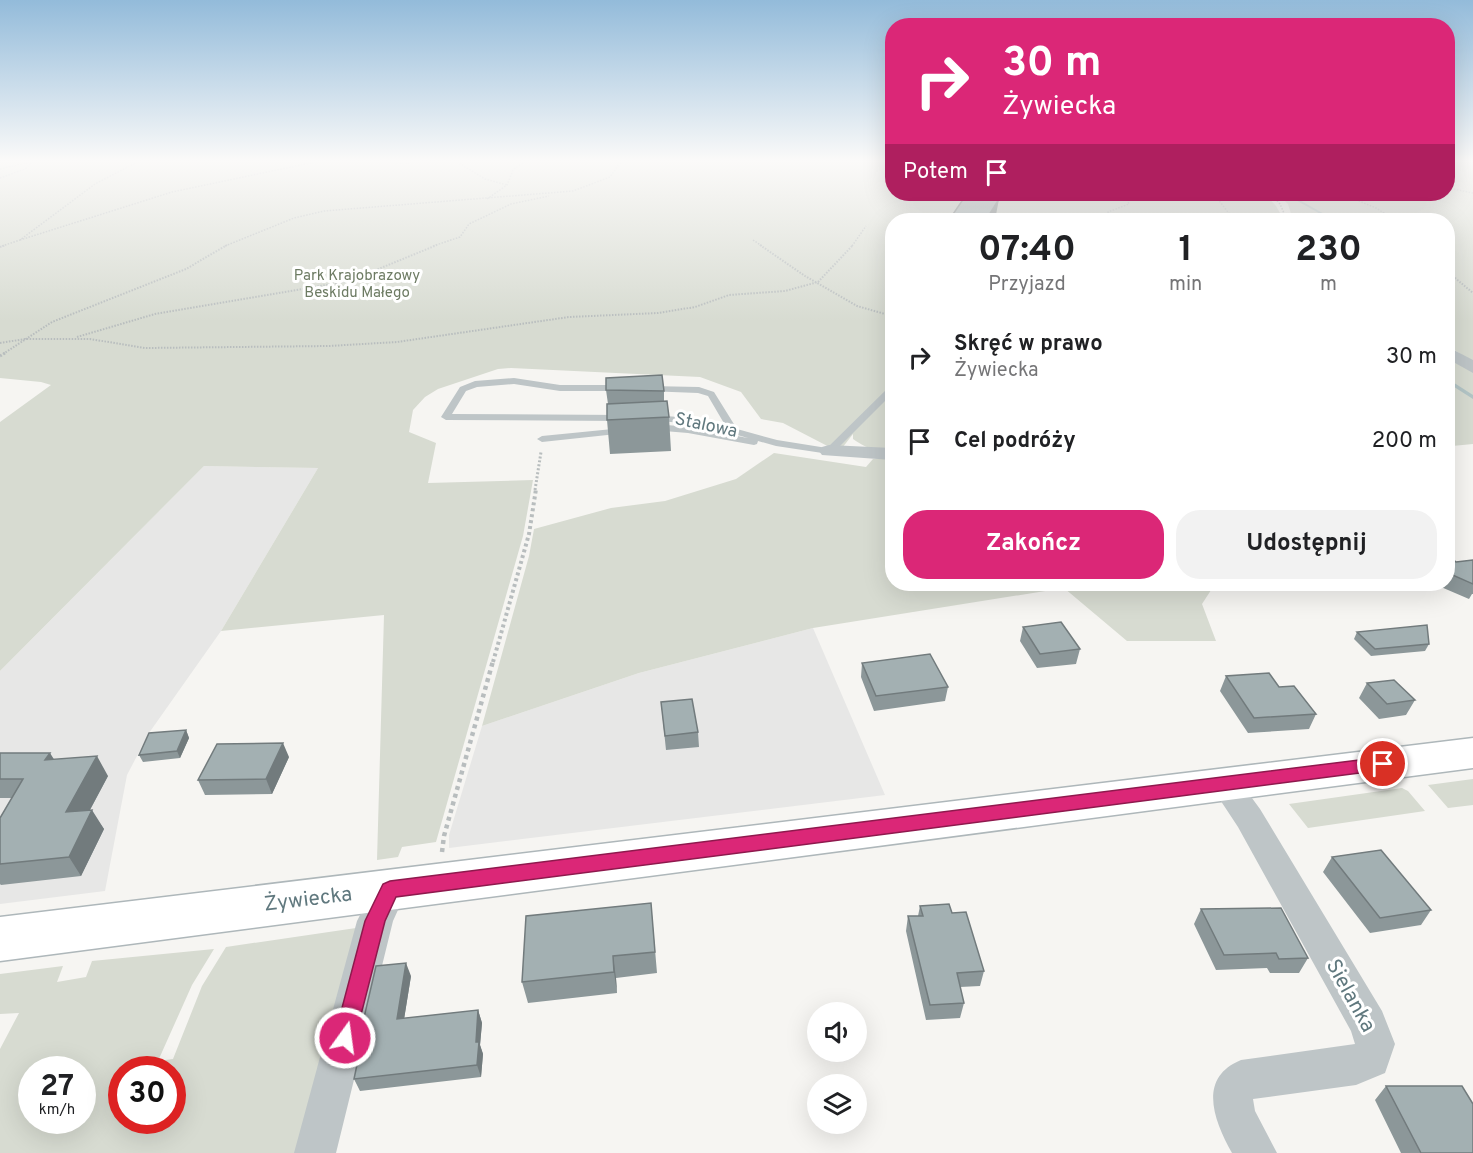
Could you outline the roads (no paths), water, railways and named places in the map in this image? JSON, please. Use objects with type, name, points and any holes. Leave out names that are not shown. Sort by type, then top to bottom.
[{"type":"main road","name":"Żywiecka","points":[[0,939],[1473,753]]},
{"type":"street","points":[[1455,356],[1473,368]]},
{"type":"street","name":"Stalowa","points":[[829,451],[885,454]]},
{"type":"street","name":"Sielanka","points":[[1224,783],[1249,818],[1368,1024],[1375,1044],[1371,1059],[1356,1065],[1241,1080],[1234,1087],[1230,1098],[1234,1112],[1256,1153]]},
{"type":"street","points":[[315,1153],[375,921],[390,890]]},
{"type":"lane","name":"Stalowa","points":[[632,388],[560,388],[514,381],[475,384],[463,389],[446,417],[662,418],[703,422],[776,443],[829,451]]},
{"type":"lane","points":[[643,388],[699,390],[711,394],[733,430]]},
{"type":"lane","points":[[829,451],[885,396]]},
{"type":"lane","points":[[542,440],[642,428],[670,428],[740,441],[776,443]]},
{"type":"waterway","points":[[1455,385],[1473,397]]},
{"type":"park label","name":"Park Krajobrazowy Beskidu Małego","points":[[357,284]]}]
